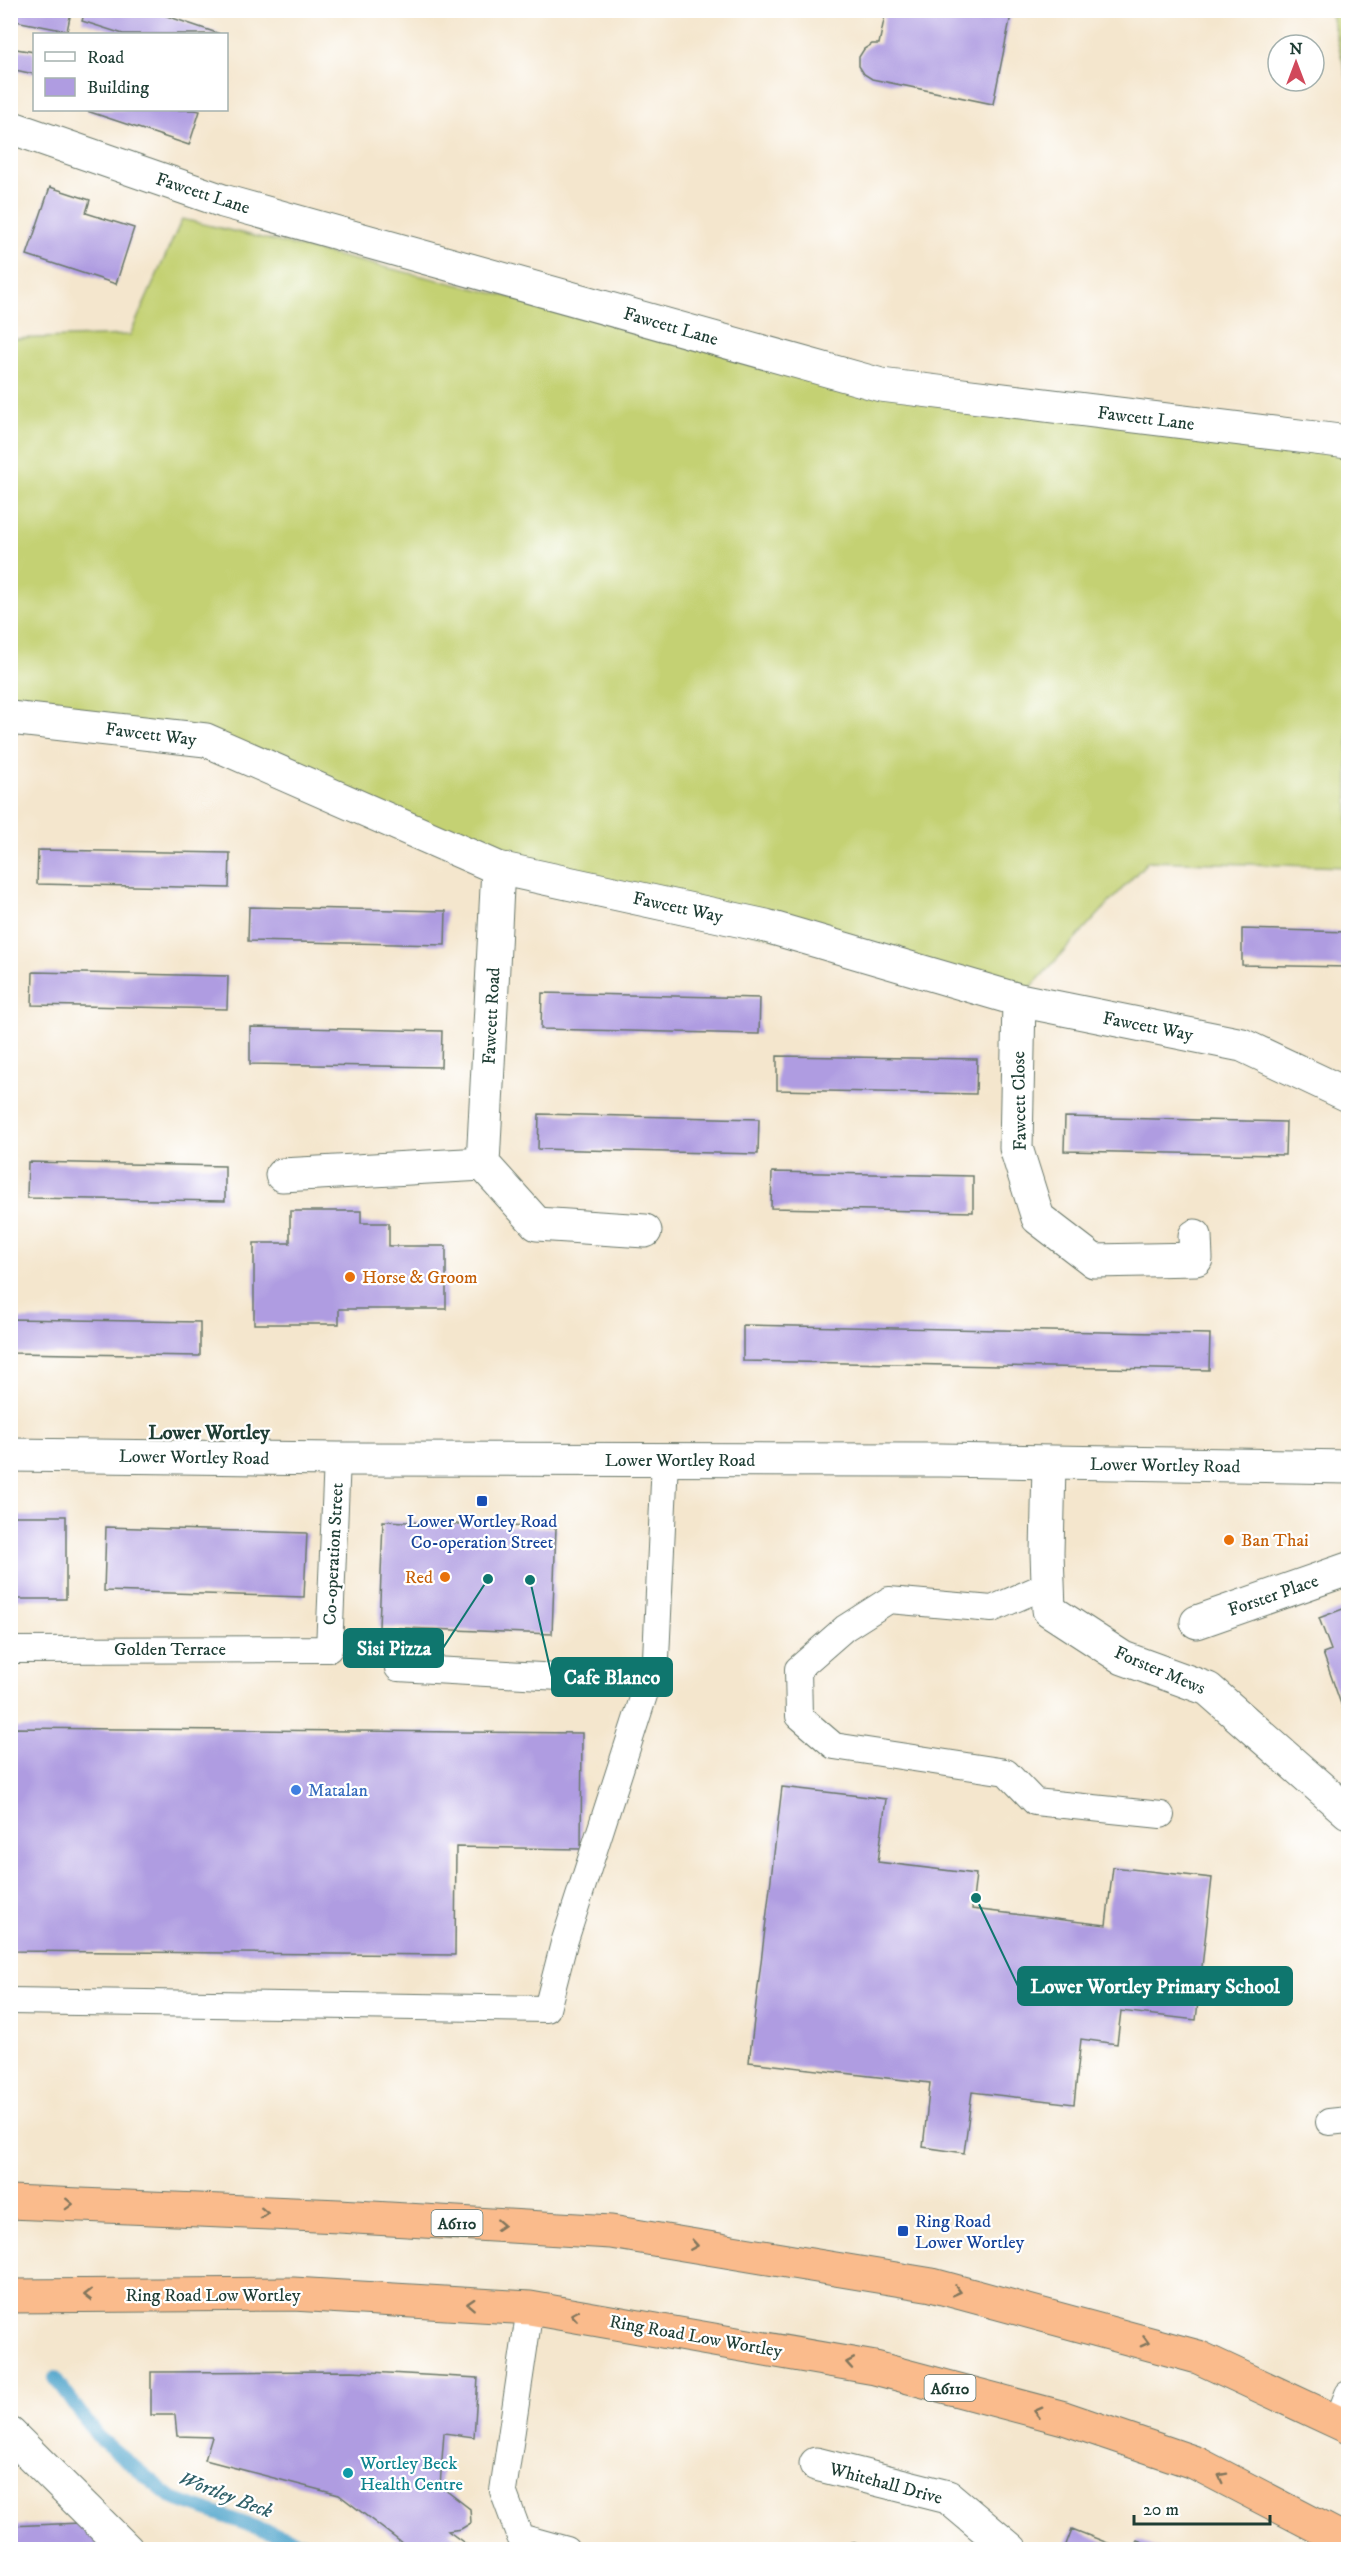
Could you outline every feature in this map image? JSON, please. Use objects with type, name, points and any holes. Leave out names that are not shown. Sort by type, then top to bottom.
[{"type":"highway","name":"A6110","points":[[10,2202],[339,2216],[611,2232],[932,2285],[1198,2357],[1344,2414]]},
{"type":"highway","name":"Ring Road Low Wortley","points":[[10,2296],[293,2294],[530,2308],[875,2368],[1064,2418],[1196,2463],[1348,2542]]},
{"type":"street","name":"Fawcett Lane","points":[[10,127],[222,201],[881,385],[1348,442]]},
{"type":"street","name":"Fawcett Way","points":[[10,718],[206,740],[498,868],[766,926],[1019,1000],[1242,1045],[1348,1095]]},
{"type":"street","name":"Fawcett Road","points":[[483,1164],[498,868]]},
{"type":"street","name":"Fawcett Close","points":[[1019,1000],[1016,1148],[1038,1218],[1094,1262],[1196,1259],[1195,1236]]},
{"type":"street","points":[[282,1175],[483,1164],[537,1224],[645,1231]]},
{"type":"street","name":"Lower Wortley Road","points":[[10,1455],[337,1459],[929,1460],[1048,1464],[1348,1467]]},
{"type":"street","name":"Forster Mews","points":[[1048,1464],[1048,1610],[1123,1658],[1208,1689],[1348,1812]]},
{"type":"street","name":"Forster Place","points":[[1197,1622],[1348,1569]]},
{"type":"street","points":[[10,2434],[128,2550]]},
{"type":"street","name":"Whitehall Drive","points":[[816,2464],[948,2498],[1011,2550]]},
{"type":"street","points":[[10,2470],[46,2469]]},
{"type":"lane","name":"Co-operation Street","points":[[329,1649],[337,1459]]},
{"type":"lane","points":[[10,2001],[547,2009],[564,1943],[656,1658],[665,1460]]},
{"type":"lane","points":[[1047,1585],[992,1609],[889,1600],[845,1628],[798,1669],[799,1716],[834,1746],[1006,1772],[1035,1802],[1161,1815]]},
{"type":"lane","name":"Golden Terrace","points":[[10,1650],[329,1649]]},
{"type":"lane","points":[[398,1668],[649,1682]]},
{"type":"lane","points":[[530,2308],[503,2491],[520,2537],[567,2550]]},
{"type":"green space","points":[[1330,11],[1348,11],[1348,82]]},
{"type":"green space","points":[[182,219],[881,385],[1348,442],[1348,867],[1148,861],[1019,1000],[498,868],[243,757],[11,718],[10,339],[130,335]]},
{"type":"building","points":[[10,10],[65,10],[71,12],[67,31],[10,20]]},
{"type":"building","points":[[85,10],[149,10],[217,33],[120,33],[82,21]]},
{"type":"building","points":[[886,10],[1012,10],[993,104],[872,79],[864,74],[859,66],[859,57],[864,49],[872,44],[879,44]]},
{"type":"building","points":[[10,48],[33,52],[33,74],[10,69]]},
{"type":"building","points":[[87,111],[200,111],[189,145]]},
{"type":"building","points":[[50,187],[90,200],[86,213],[134,228],[116,284],[27,255]]},
{"type":"building","points":[[38,850],[230,853],[229,888],[37,884]]},
{"type":"building","points":[[249,907],[446,911],[445,945],[248,941]]},
{"type":"building","points":[[1242,929],[1348,932],[1348,967],[1242,965]]},
{"type":"building","points":[[33,972],[228,976],[227,1009],[32,1005]]},
{"type":"building","points":[[542,993],[760,998],[759,1034],[541,1029]]},
{"type":"building","points":[[250,1027],[442,1031],[441,1067],[250,1064]]},
{"type":"building","points":[[777,1056],[977,1059],[976,1094],[777,1090]]},
{"type":"building","points":[[539,1114],[759,1119],[758,1154],[538,1149]]},
{"type":"building","points":[[1065,1117],[1286,1122],[1285,1155],[1064,1151]]},
{"type":"building","points":[[28,1162],[225,1166],[225,1201],[27,1198]]},
{"type":"building","points":[[772,1172],[973,1176],[973,1212],[771,1208]]},
{"type":"building","name":"Horse & Groom","points":[[290,1211],[361,1211],[361,1223],[389,1223],[389,1246],[446,1246],[446,1309],[339,1309],[339,1324],[254,1324],[254,1243],[290,1243]]},
{"type":"building","points":[[10,1319],[200,1322],[200,1356],[10,1353]]},
{"type":"building","points":[[743,1325],[1210,1334],[1209,1370],[743,1361]]},
{"type":"building","points":[[10,1516],[66,1516],[66,1599],[10,1599]]},
{"type":"building","points":[[383,1521],[556,1528],[552,1634],[379,1627]]},
{"type":"building","points":[[106,1527],[307,1533],[304,1597],[104,1591]]},
{"type":"building","points":[[1348,1607],[1348,1724],[1323,1653],[1331,1650],[1319,1618]]},
{"type":"building","name":"Matalan","points":[[10,1728],[582,1733],[581,1849],[456,1847],[455,1955],[10,1951]]},
{"type":"building","points":[[782,1787],[886,1799],[878,1862],[976,1874],[972,1909],[1106,1925],[1113,1867],[1212,1878],[1196,2020],[1121,2011],[1117,2044],[1081,2039],[1074,2104],[972,2092],[964,2153],[923,2147],[930,2083],[749,2062]]},
{"type":"building","name":"Wortley Beck Health Centre","points":[[352,2371],[478,2378],[474,2437],[444,2433],[440,2486],[470,2509],[471,2523],[461,2529],[448,2531],[474,2550],[411,2550],[339,2495],[205,2460],[212,2437],[177,2436],[175,2415],[151,2415],[151,2372]]},
{"type":"building","points":[[81,2523],[109,2550],[10,2550],[10,2526]]},
{"type":"building","points":[[1072,2529],[1123,2549],[1123,2550],[1064,2550]]},
{"type":"building","points":[[1137,2540],[1161,2549],[1161,2550],[1134,2550]]},
{"type":"building","points":[[852,2542],[873,2549],[873,2550],[849,2550]]},
{"type":"waterway","name":"Wortley Beck","points":[[55,2378],[98,2437],[172,2498],[321,2550]]},
{"type":"place","name":"Horse & Groom","points":[[350,1277]]},
{"type":"place","name":"Lower Wortley Road Co-operation Street","points":[[482,1501]]},
{"type":"place","name":"Ban Thai","points":[[1229,1540]]},
{"type":"place","name":"Red","points":[[445,1577]]},
{"type":"place","name":"Sisi Pizza","points":[[488,1579]]},
{"type":"place","name":"Cafe Blanco","points":[[530,1580]]},
{"type":"place","name":"Matalan","points":[[296,1790]]},
{"type":"place","name":"Lower Wortley Primary School","points":[[976,1898]]},
{"type":"place","name":"Ring Road Lower Wortley","points":[[903,2231]]},
{"type":"place","name":"Wortley Beck Health Centre","points":[[348,2473]]},
{"type":"district","name":"Lower Wortley","points":[[209,1432]]}]
